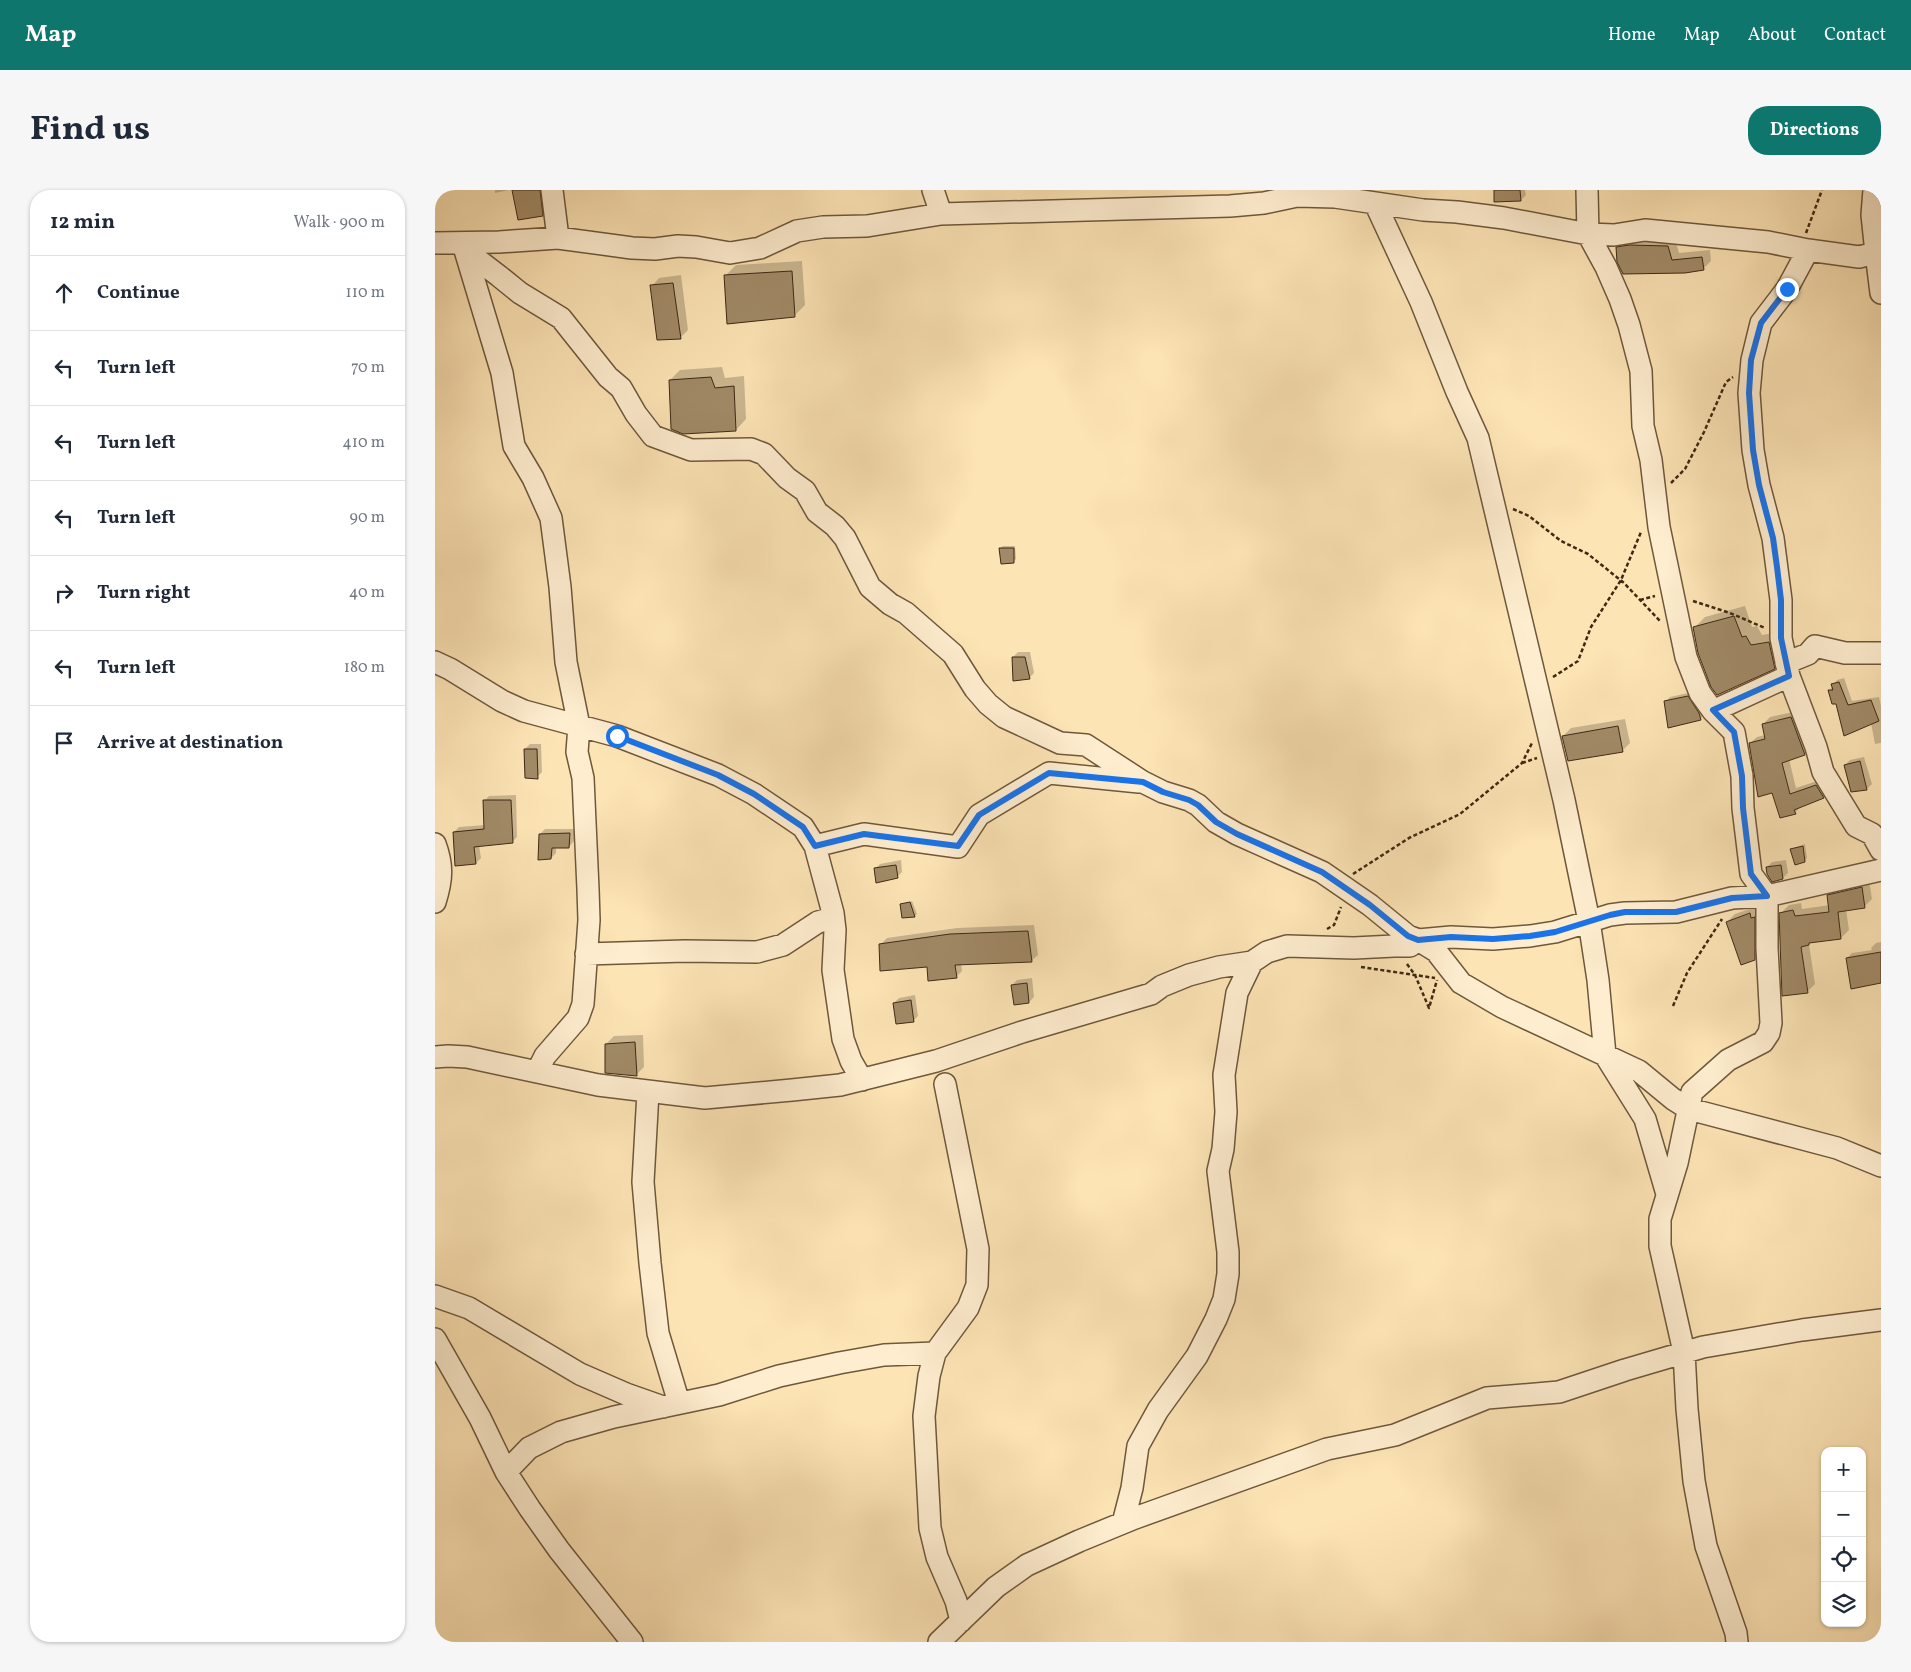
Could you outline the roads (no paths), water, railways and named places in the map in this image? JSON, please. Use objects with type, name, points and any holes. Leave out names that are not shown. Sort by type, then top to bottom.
[{"type":"street","points":[[552,190],[558,238]]},
{"type":"street","points":[[933,190],[941,214]]},
{"type":"street","points":[[1874,190],[1872,214],[1878,253],[1881,293]]},
{"type":"street","points":[[1562,229],[1577,219],[1588,195]]},
{"type":"street","points":[[1588,195],[1588,234],[1607,266],[1620,299],[1641,371],[1643,426],[1651,460],[1659,527],[1682,642],[1700,693],[1734,732],[1742,776],[1743,808],[1751,874],[1767,896],[1767,948],[1771,1014],[1769,1033],[1763,1042],[1728,1060],[1693,1092],[1677,1163],[1660,1218],[1661,1246],[1684,1352],[1694,1481],[1706,1546],[1736,1633],[1737,1642]]},
{"type":"street","points":[[435,244],[558,238],[632,248],[655,249],[678,246],[730,253],[760,248],[797,231],[823,227],[867,226],[941,214],[1230,206],[1264,203],[1297,196],[1335,197],[1423,210],[1504,218],[1588,234],[1614,234],[1645,230],[1768,242],[1859,257],[1878,253]]},
{"type":"street","points":[[1375,202],[1421,302],[1457,392],[1478,438],[1564,800],[1589,921],[1598,980],[1605,1055],[1645,1119],[1667,1194]]},
{"type":"street","points":[[462,243],[502,373],[514,446],[533,478],[551,518],[560,588],[566,662],[579,726],[577,752],[583,778],[589,920],[582,1011],[573,1026],[545,1056],[537,1072]]},
{"type":"street","points":[[462,243],[478,260],[506,282],[561,318],[608,377],[621,388],[636,414],[653,436],[691,450],[751,449],[764,454],[787,478],[805,491],[817,512],[835,526],[845,538],[871,587],[890,604],[906,612],[953,654],[975,689],[988,704],[1004,717],[1060,743],[1086,745],[1143,782],[1163,792],[1189,800],[1198,805],[1216,822],[1230,830],[1277,853],[1301,862],[1338,883],[1393,922],[1408,936],[1436,951],[1461,983],[1502,1007],[1639,1071],[1673,1099],[1689,1109],[1837,1148],[1881,1166]]},
{"type":"street","points":[[1804,249],[1787,289],[1761,323],[1751,360],[1749,393],[1753,450],[1759,485],[1773,538],[1781,600],[1781,634],[1787,670],[1816,747],[1823,772],[1856,826],[1872,834],[1881,850]]},
{"type":"street","points":[[1713,710],[1787,670],[1808,654],[1815,646],[1845,653],[1881,654]]},
{"type":"street","points":[[435,662],[502,701],[524,710],[617,736],[718,775],[754,794],[803,827],[815,846],[833,918],[835,930],[833,970],[843,1039],[851,1061],[862,1080]]},
{"type":"street","points":[[815,846],[864,834],[958,846],[979,815],[1049,773],[1143,782]]},
{"type":"street","points":[[435,844],[442,873],[435,902]]},
{"type":"street","points":[[435,1057],[467,1057],[598,1085],[705,1098],[840,1085],[936,1061],[1022,1032],[1151,994],[1161,986],[1189,975],[1219,967],[1252,962],[1267,952],[1287,946],[1345,948],[1410,946],[1418,940],[1451,937],[1493,939],[1530,936],[1555,932],[1625,912],[1676,912],[1726,900],[1767,896],[1881,870]]},
{"type":"street","points":[[586,954],[685,951],[757,952],[783,945],[818,922],[833,918]]},
{"type":"street","points":[[1123,1523],[1132,1488],[1138,1446],[1159,1410],[1197,1356],[1224,1300],[1228,1274],[1228,1252],[1218,1171],[1223,1149],[1226,1112],[1224,1075],[1237,993],[1252,962]]},
{"type":"street","points":[[945,1084],[978,1249],[977,1286],[968,1308],[935,1353],[929,1376],[924,1416],[930,1528],[937,1557],[956,1601],[961,1621]]},
{"type":"street","points":[[648,1092],[643,1182],[658,1333],[671,1405]]},
{"type":"street","points":[[435,1296],[469,1308],[580,1374],[626,1394],[671,1405]]},
{"type":"street","points":[[942,1641],[996,1587],[1027,1565],[1123,1523],[1206,1491],[1327,1449],[1395,1435],[1479,1400],[1559,1392],[1684,1352],[1731,1342],[1881,1320]]},
{"type":"street","points":[[435,1338],[480,1418],[506,1472],[559,1550],[632,1642]]},
{"type":"street","points":[[506,1472],[529,1448],[561,1432],[613,1417],[719,1395],[779,1376],[839,1363],[884,1355],[935,1353]]}]
